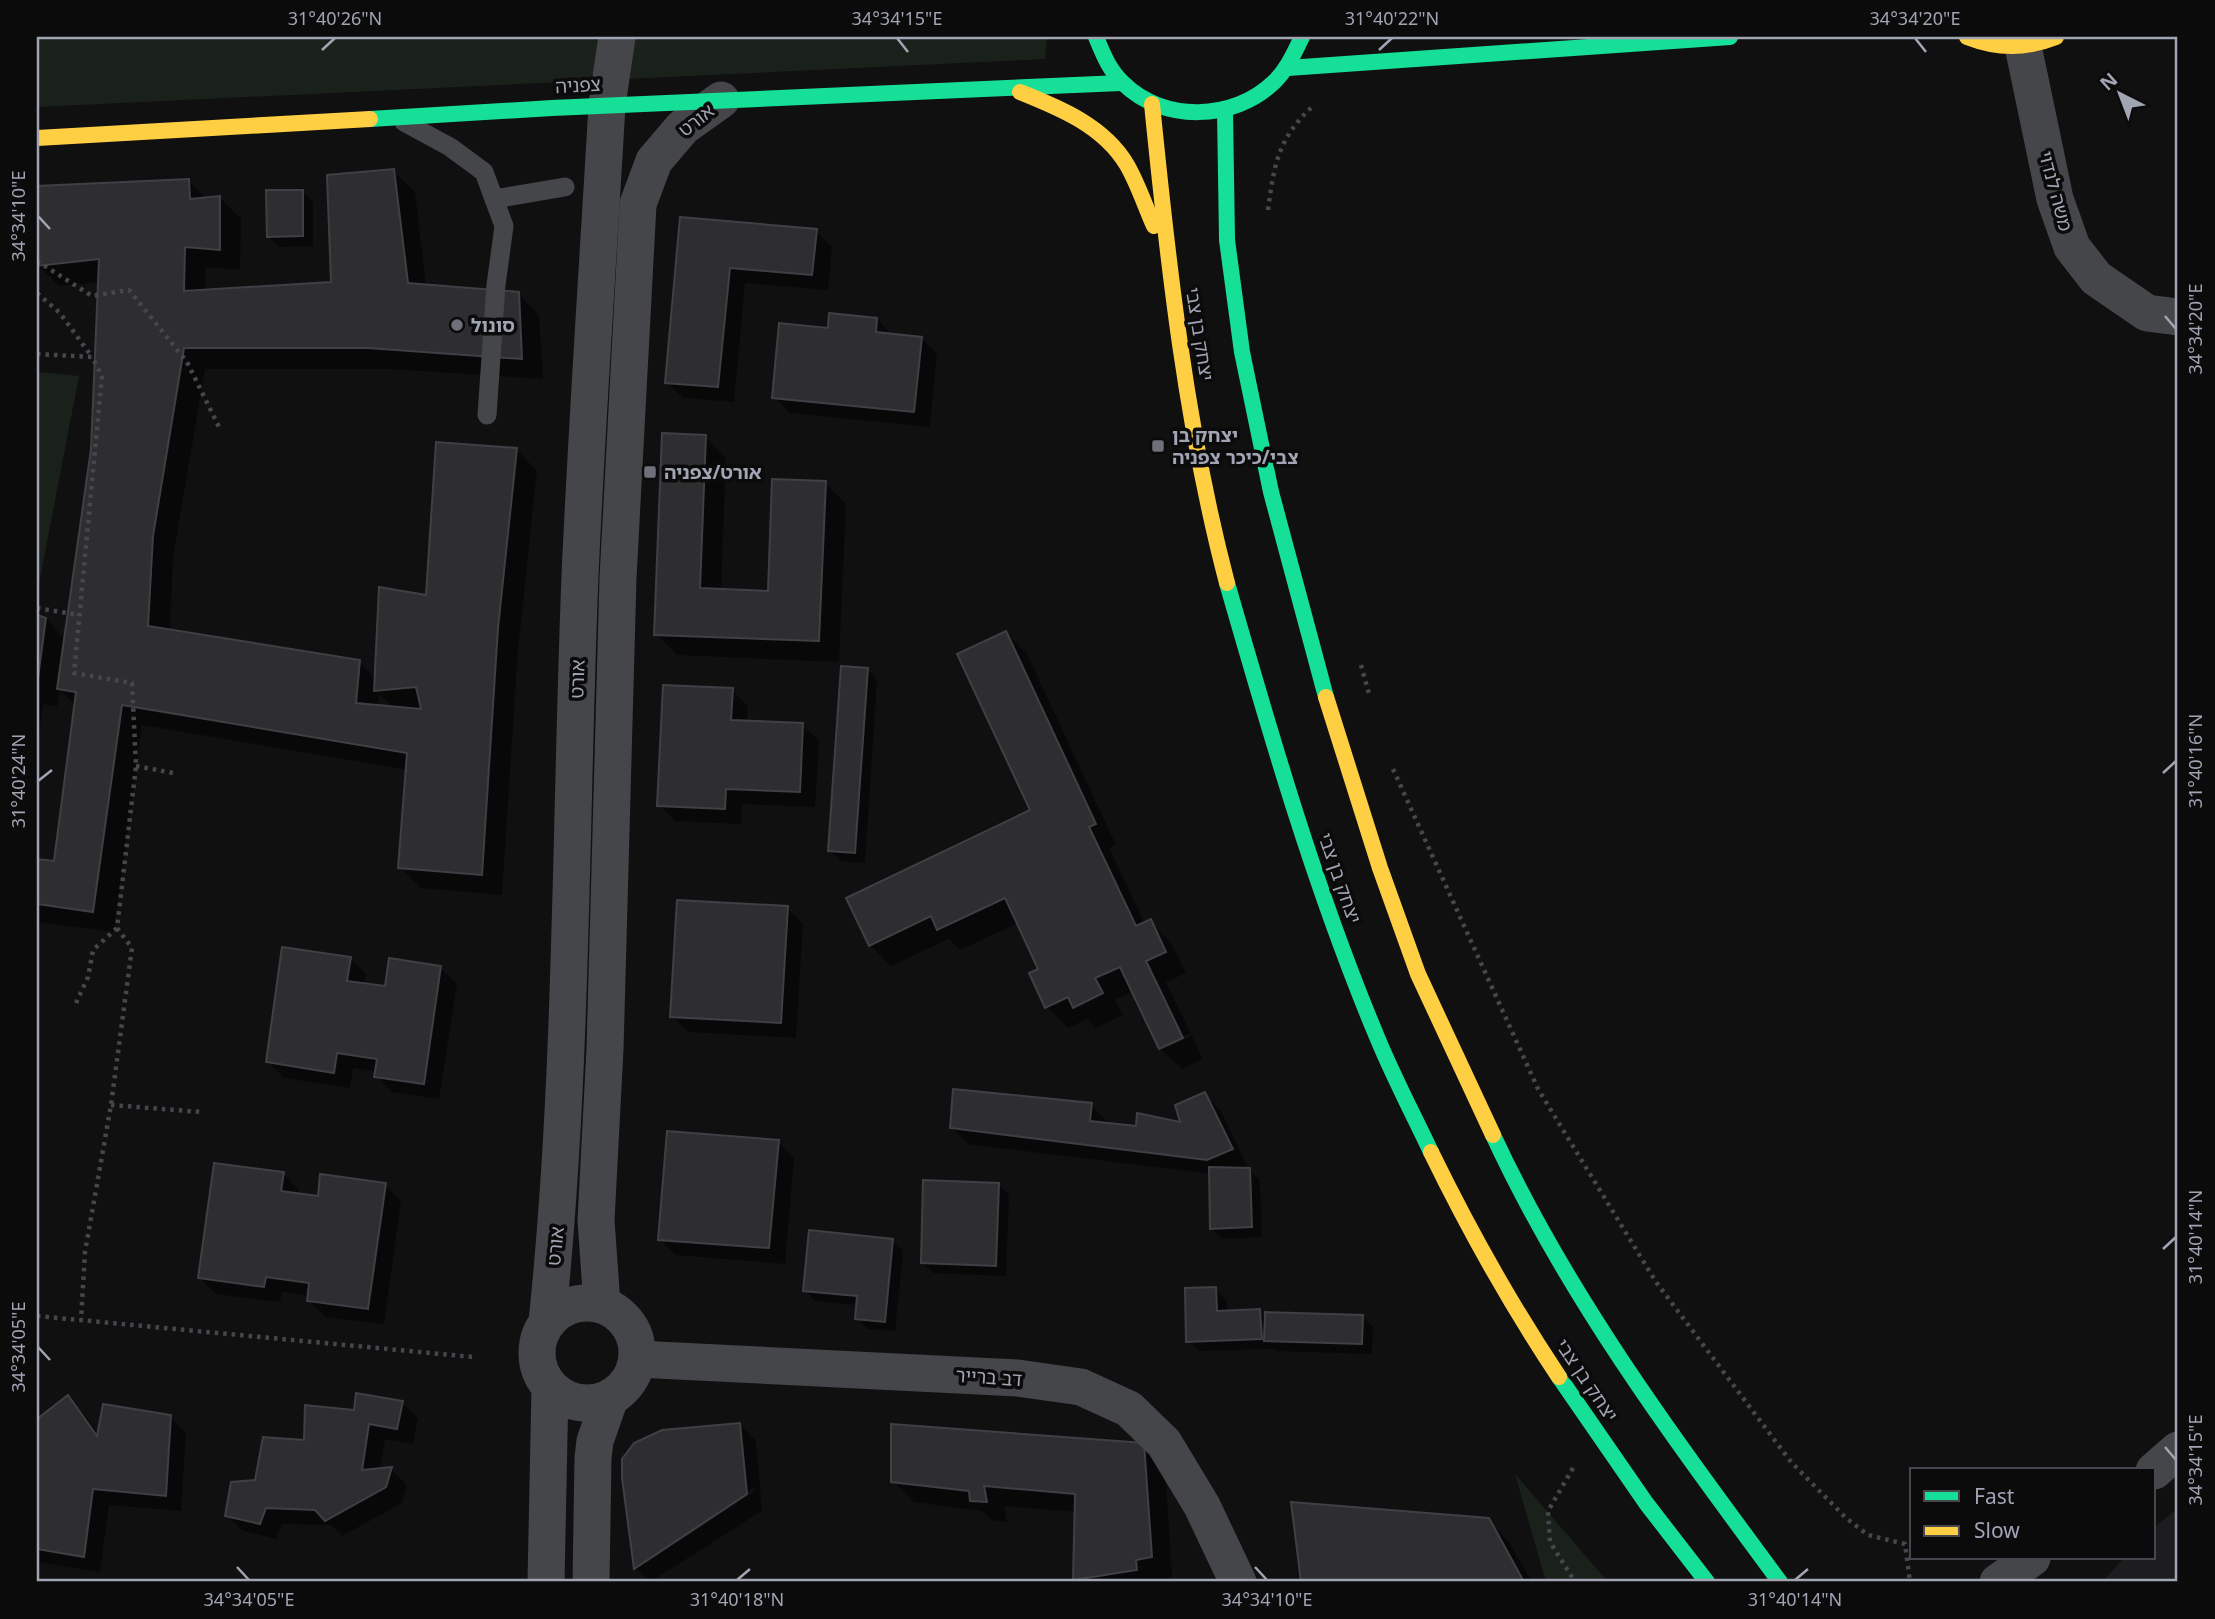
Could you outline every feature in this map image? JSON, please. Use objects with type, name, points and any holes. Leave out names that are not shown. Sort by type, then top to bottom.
[{"type":"street","name":"אורט","points":[[547,1322],[562,1149],[580,576],[607,105],[617,37]]},
{"type":"street","points":[[1096,37],[1100,52],[1121,83],[1152,104],[1188,114],[1225,111],[1260,94],[1287,68],[1302,37]]},
{"type":"street","points":[[1287,68],[1730,37]]},
{"type":"street","points":[[1967,37],[2008,48],[2039,41]]},
{"type":"street","name":"משה לנדוי","points":[[2039,41],[2055,199],[2072,247],[2096,278],[2147,313],[2178,317]]},
{"type":"street","name":"צפניה","points":[[37,138],[607,105],[1121,83]]},
{"type":"street","points":[[1012,88],[1062,108],[1105,138],[1126,163],[1167,256]]},
{"type":"street","name":"אורט","points":[[602,1305],[596,1220],[605,1035],[618,578],[638,204],[654,161],[683,127],[721,100]]},
{"type":"street","name":"יצחק בן צבי","points":[[1152,104],[1167,256],[1200,462],[1226,579],[1272,740],[1321,891],[1377,1038],[1460,1212],[1530,1333],[1646,1503],[1707,1582]]},
{"type":"street","name":"יצחק בן צבי","points":[[1225,111],[1227,240],[1242,352],[1271,492],[1322,684],[1380,868],[1418,974],[1509,1170],[1585,1305],[1676,1442],[1780,1582]]},
{"type":"street","points":[[572,1305],[602,1305],[612,1310],[629,1326],[635,1336],[637,1359],[632,1375],[623,1388],[610,1398],[594,1403],[570,1401],[550,1388],[538,1366],[536,1354],[539,1337],[547,1322],[572,1305]]},
{"type":"street","name":"דב ברייר","points":[[637,1359],[1018,1378],[1081,1387],[1129,1409],[1164,1443],[1202,1506],[1238,1582]]},
{"type":"street","points":[[546,1582],[550,1388]]},
{"type":"street","points":[[591,1582],[593,1458],[595,1441],[610,1398]]},
{"type":"street","points":[[2156,1469],[2178,1450]]},
{"type":"street","points":[[1997,1582],[2029,1560]]},
{"type":"street","points":[[2032,1582],[2058,1560]]},
{"type":"street","points":[[1764,1562],[1791,1582]]},
{"type":"lane","points":[[394,117],[450,147],[484,172],[504,226],[496,285],[487,415]]},
{"type":"lane","points":[[494,199],[565,187]]},
{"type":"path","points":[[1267,219],[1273,172],[1283,141],[1317,103]]},
{"type":"path","points":[[37,261],[92,296],[129,290],[187,362],[220,429]]},
{"type":"path","points":[[37,293],[60,313],[92,357],[102,376],[74,673],[132,683],[135,766],[117,928],[93,950],[88,977],[76,1003]]},
{"type":"path","points":[[37,354],[92,357]]},
{"type":"path","points":[[37,608],[79,615]]},
{"type":"path","points":[[1357,654],[1373,706]]},
{"type":"path","points":[[1389,758],[1538,1089],[1656,1282],[1791,1462],[1846,1518],[1868,1535],[1905,1544],[1910,1582]]},
{"type":"path","points":[[135,766],[173,773]]},
{"type":"path","points":[[81,1320],[85,1252],[111,1105],[132,947],[117,928]]},
{"type":"path","points":[[111,1105],[201,1112]]},
{"type":"path","points":[[37,1316],[473,1357]]},
{"type":"path","points":[[1575,1582],[1550,1542],[1548,1511],[1578,1461]]},
{"type":"shaded area","points":[[37,37],[1047,37],[1045,59],[37,107]]},
{"type":"shaded area","points":[[37,372],[79,376],[37,594]]},
{"type":"shaded area","points":[[1515,1474],[1608,1582],[1546,1582]]},
{"type":"shaded area","points":[[2178,1508],[2178,1582],[2102,1582],[2122,1560],[2156,1560],[2156,1526]]},
{"type":"building","points":[[394,169],[408,283],[519,292],[522,359],[368,348],[184,348],[153,536],[148,626],[360,660],[356,703],[421,709],[416,687],[374,691],[379,587],[426,595],[436,442],[517,448],[498,628],[482,875],[398,868],[407,753],[122,705],[93,912],[37,904],[37,859],[54,861],[76,692],[57,689],[91,449],[99,259],[37,266],[37,186],[189,179],[190,199],[220,196],[220,250],[185,247],[184,291],[331,282],[327,175]]},
{"type":"building","points":[[266,190],[303,190],[303,236],[267,237]]},
{"type":"building","points":[[680,217],[817,229],[812,275],[730,268],[718,387],[665,383]]},
{"type":"building","points":[[829,313],[877,318],[876,332],[922,337],[914,412],[772,398],[779,323],[828,328]]},
{"type":"building","points":[[662,433],[706,435],[700,588],[768,591],[772,479],[826,481],[819,641],[654,635]]},
{"type":"building","points":[[37,615],[46,618],[37,685]]},
{"type":"building","points":[[1006,631],[1096,824],[1089,827],[1136,926],[1151,919],[1166,952],[1146,961],[1183,1038],[1159,1049],[1120,967],[1095,978],[1103,993],[1073,1008],[1068,997],[1045,1008],[1029,973],[1038,969],[1005,898],[937,930],[931,916],[869,946],[846,898],[1030,810],[957,654]]},
{"type":"building","points":[[841,666],[868,668],[855,853],[828,851]]},
{"type":"building","points":[[663,685],[733,688],[731,720],[803,723],[800,792],[726,789],[725,809],[657,806]]},
{"type":"building","points":[[677,900],[788,906],[781,1023],[670,1017]]},
{"type":"building","points":[[282,947],[351,957],[347,981],[385,986],[389,958],[441,966],[424,1084],[374,1077],[377,1059],[337,1053],[334,1073],[266,1062]]},
{"type":"building","points":[[953,1089],[1092,1103],[1090,1121],[1136,1126],[1137,1113],[1180,1122],[1175,1105],[1205,1092],[1233,1149],[1207,1160],[950,1128]]},
{"type":"building","points":[[667,1131],[779,1140],[769,1248],[658,1240]]},
{"type":"building","points":[[214,1163],[284,1172],[281,1191],[318,1196],[320,1174],[386,1183],[368,1309],[307,1301],[309,1283],[266,1277],[264,1287],[198,1278]]},
{"type":"building","points":[[1209,1167],[1250,1168],[1252,1227],[1210,1229]]},
{"type":"building","points":[[923,1180],[999,1183],[996,1266],[921,1263]]},
{"type":"building","points":[[809,1230],[893,1239],[885,1322],[855,1319],[857,1296],[803,1291]]},
{"type":"building","points":[[1216,1287],[1217,1311],[1260,1309],[1262,1339],[1186,1342],[1185,1288]]},
{"type":"building","points":[[1265,1312],[1363,1315],[1362,1344],[1264,1341]]},
{"type":"building","points":[[356,1393],[403,1401],[397,1429],[369,1424],[362,1470],[392,1467],[386,1487],[325,1521],[315,1510],[266,1508],[260,1524],[225,1516],[231,1482],[255,1480],[263,1437],[304,1440],[305,1405],[354,1410]]},
{"type":"building","points":[[68,1395],[97,1436],[103,1404],[171,1415],[166,1496],[93,1489],[84,1557],[37,1549],[37,1419]]},
{"type":"building","points":[[740,1423],[747,1494],[634,1569],[622,1459],[634,1443],[662,1430]]},
{"type":"building","points":[[891,1424],[1144,1443],[1152,1557],[1136,1560],[1137,1570],[1073,1580],[1075,1494],[984,1486],[987,1502],[970,1501],[969,1491],[891,1482]]},
{"type":"building","points":[[1291,1502],[1489,1518],[1524,1582],[1301,1582]]},
{"type":"traffic: fast","points":[[1096,37],[1114,73],[1139,96],[1178,111],[1198,112],[1219,110],[1258,95],[1283,72],[1302,37]]},
{"type":"traffic: fast","points":[[1288,68],[1730,37]]},
{"type":"traffic: fast","points":[[370,119],[552,108],[1121,83]]},
{"type":"traffic: fast","points":[[1225,111],[1227,240],[1242,352],[1271,492],[1326,697]]},
{"type":"traffic: fast","points":[[1227,583],[1277,755],[1334,925],[1383,1052],[1431,1152]]},
{"type":"traffic: fast","points":[[1493,1135],[1523,1195],[1589,1310],[1663,1421],[1780,1582]]},
{"type":"traffic: fast","points":[[1559,1377],[1646,1503],[1707,1582]]},
{"type":"traffic: slow","points":[[1967,37],[1990,44],[2011,46],[2033,44],[2056,37]]},
{"type":"traffic: slow","points":[[1020,92],[1080,120],[1106,139],[1127,165],[1154,226]]},
{"type":"traffic: slow","points":[[1152,104],[1172,285],[1189,405],[1227,583]]},
{"type":"traffic: slow","points":[[37,138],[370,119]]},
{"type":"traffic: slow","points":[[1326,697],[1380,868],[1418,974],[1493,1135]]},
{"type":"traffic: slow","points":[[1431,1152],[1491,1267],[1559,1377]]},
{"type":"place","name":"סונול","points":[[457,325]]},
{"type":"place","name":"יצחק בן צבי/כיכר צפניה","points":[[1158,446]]},
{"type":"place","name":"אורט/צפניה","points":[[650,472]]}]
